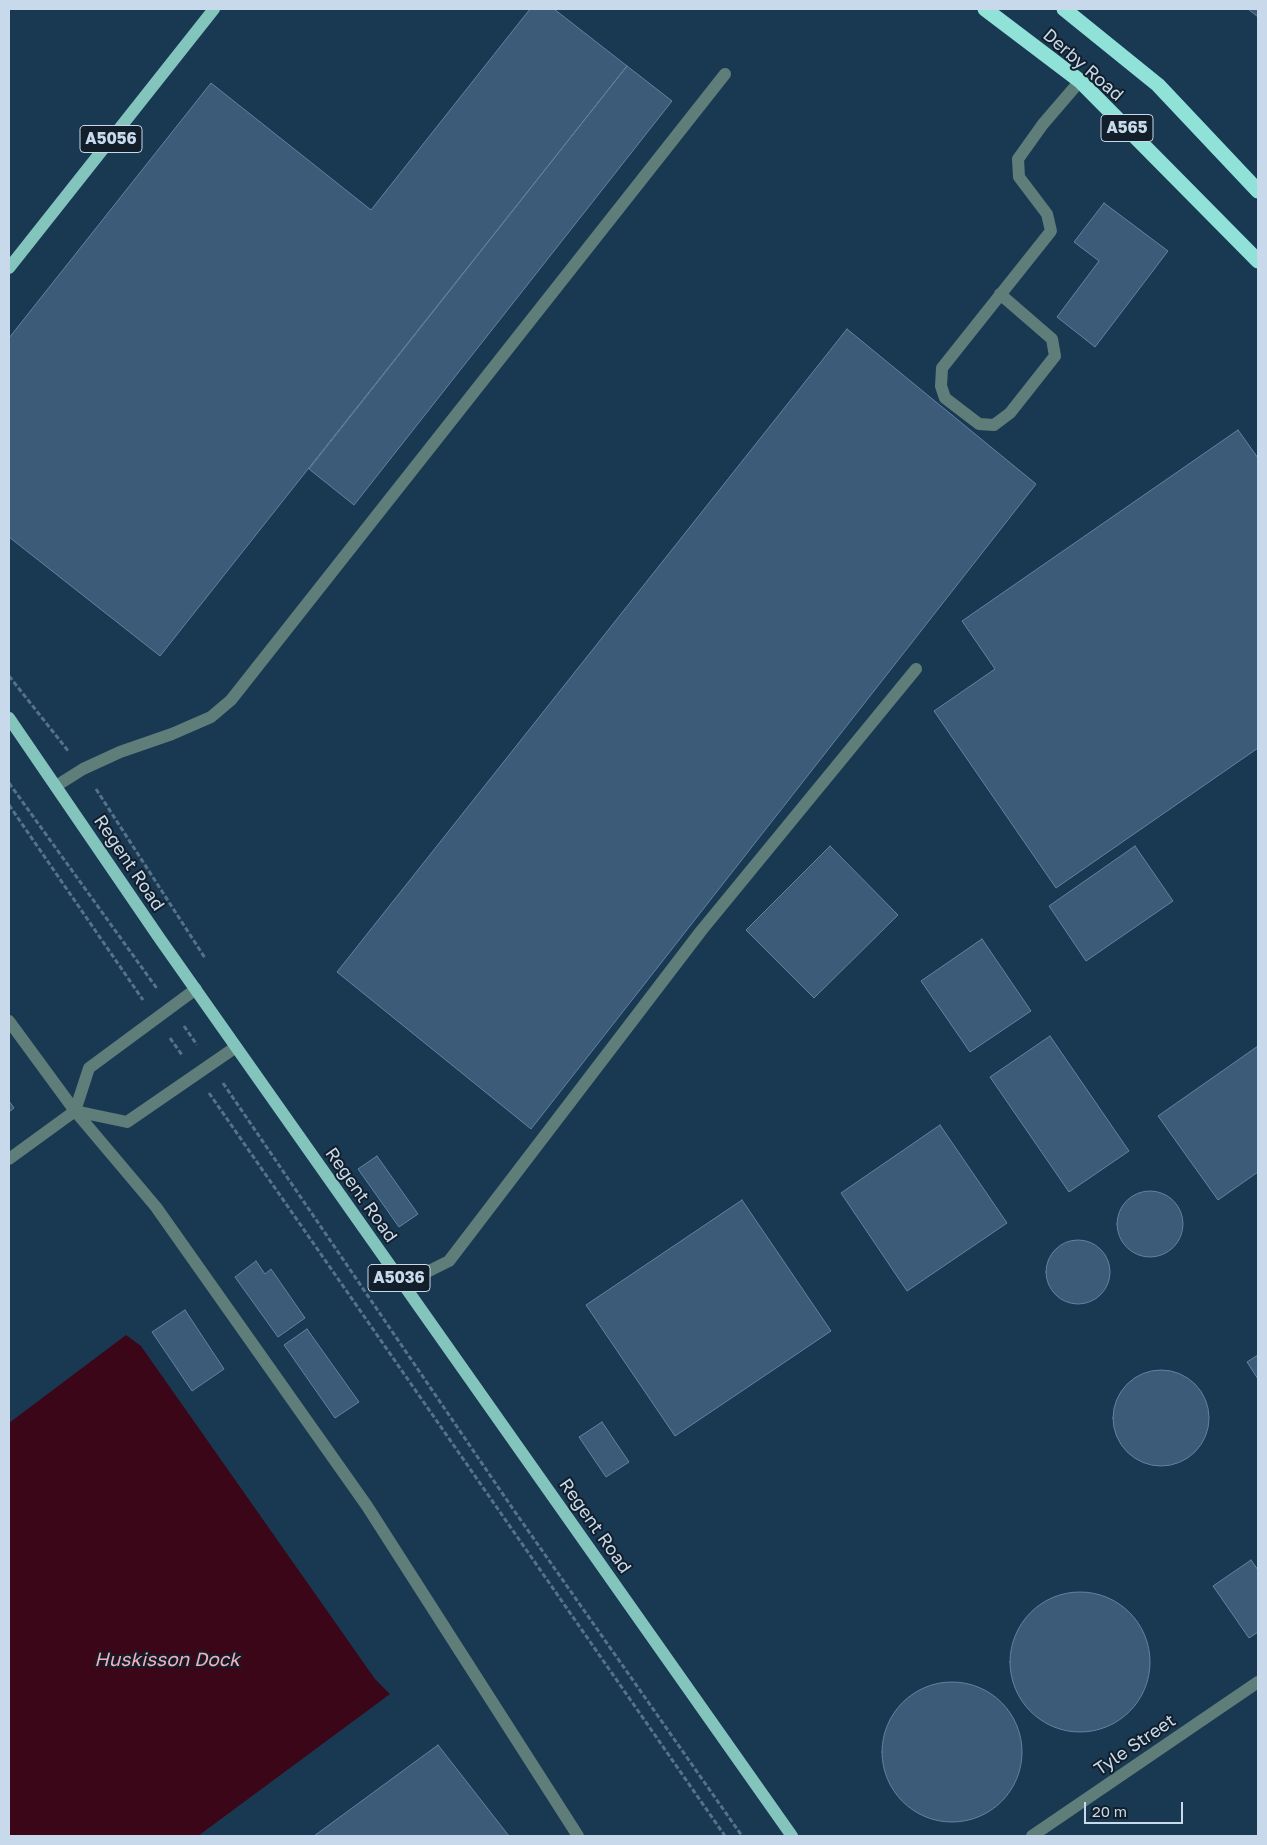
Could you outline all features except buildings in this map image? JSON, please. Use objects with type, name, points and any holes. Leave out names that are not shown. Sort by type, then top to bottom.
[{"type":"highway","name":"Derby Road","points":[[985,9],[1080,81],[1258,261]]},
{"type":"highway","name":"Derby Road","points":[[1064,9],[1158,85],[1258,191]]},
{"type":"main road","name":"A5056","points":[[9,268],[214,9]]},
{"type":"main road","name":"Regent Road","points":[[9,718],[236,1047],[792,1836]]},
{"type":"street","points":[[56,786],[83,769],[120,752],[211,718],[231,700],[725,74]]},
{"type":"street","points":[[1000,294],[1052,339],[1055,356],[1010,413],[994,425],[978,424],[945,398],[941,386],[942,368],[1000,294],[1051,231],[1047,214],[1019,177],[1018,159],[1043,124],[1080,81]]},
{"type":"street","points":[[403,1284],[449,1261],[701,931],[916,670]]},
{"type":"street","points":[[9,1160],[75,1111],[89,1068],[196,989]]},
{"type":"street","points":[[9,1020],[75,1111],[156,1207],[367,1506],[578,1836]]},
{"type":"street","points":[[75,1111],[127,1122],[236,1047]]},
{"type":"street","name":"Tyle Street","points":[[1032,1836],[1258,1682]]},
{"type":"path","points":[[9,783],[171,1008],[513,1509],[742,1836]]},
{"type":"path","points":[[9,805],[156,1018],[368,1318],[725,1836]]},
{"type":"water","name":"Huskisson Dock","points":[[126,1335],[141,1346],[375,1679],[390,1694],[198,1836],[9,1836],[9,1423]]}]
